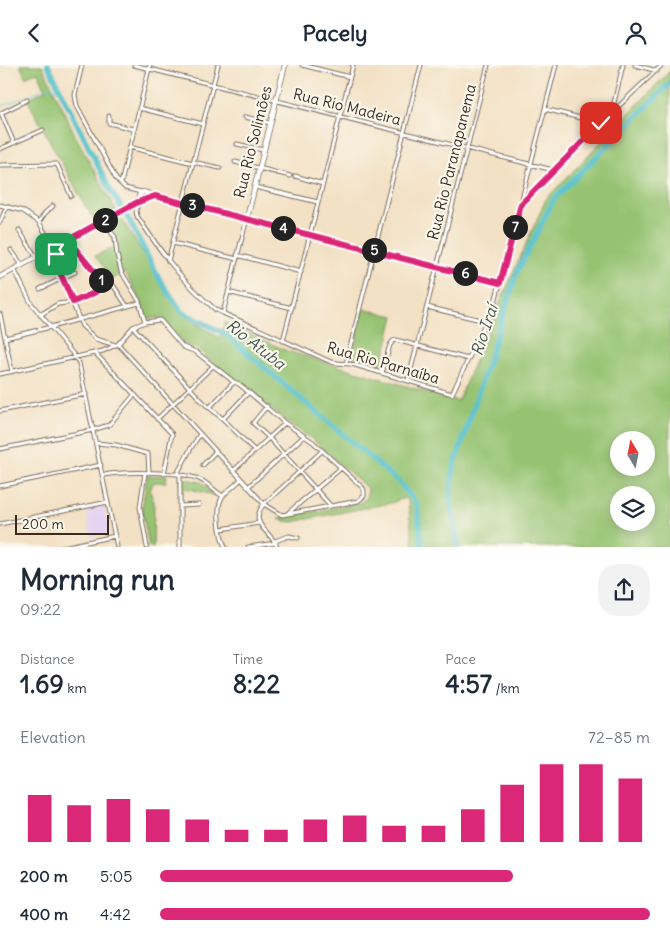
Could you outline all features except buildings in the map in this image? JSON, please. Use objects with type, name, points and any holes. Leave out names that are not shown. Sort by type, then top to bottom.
[{"type":"street","points":[[82,65],[75,100],[114,176],[125,188],[143,195],[155,196],[247,218],[500,283]]},
{"type":"street","name":"Rua Rio Madeira","points":[[134,65],[149,67],[213,85],[554,170]]},
{"type":"street","points":[[168,261],[218,65]]},
{"type":"street","name":"Rua Rio Solimões","points":[[223,313],[285,65]]},
{"type":"street","points":[[302,65],[350,77]]},
{"type":"street","points":[[283,341],[353,65]]},
{"type":"street","points":[[346,363],[421,65]]},
{"type":"street","name":"Rua Rio Paranapanema","points":[[408,381],[488,65]]},
{"type":"street","points":[[382,373],[390,345],[393,341],[404,341],[468,359],[495,302],[532,165],[556,65]]},
{"type":"street","points":[[614,111],[623,65]]},
{"type":"street","points":[[635,65],[656,71]]},
{"type":"street","points":[[521,204],[601,123],[662,65]]},
{"type":"street","points":[[122,186],[121,180],[149,67]]},
{"type":"street","points":[[14,143],[0,113],[27,101]]},
{"type":"street","points":[[139,108],[203,125]]},
{"type":"street","points":[[545,109],[601,123]]},
{"type":"street","points":[[109,116],[109,123],[134,129]]},
{"type":"street","points":[[245,117],[270,123]]},
{"type":"street","points":[[0,149],[43,130]]},
{"type":"street","points":[[237,143],[263,151]]},
{"type":"street","points":[[129,147],[220,168]]},
{"type":"street","points":[[235,162],[290,176]]},
{"type":"street","points":[[0,165],[57,164],[71,196]]},
{"type":"street","points":[[295,176],[323,184]]},
{"type":"street","points":[[255,187],[318,202]]},
{"type":"street","points":[[0,277],[135,203],[143,195]]},
{"type":"street","name":"Rua Rio Parnaíba","points":[[135,203],[137,215],[168,261],[203,300],[216,310],[331,362],[346,363],[452,394],[468,359]]},
{"type":"street","points":[[0,205],[28,213],[39,222],[54,248],[62,277],[82,326],[96,339],[117,345],[264,504],[282,515],[360,500],[365,495],[362,487],[304,436],[196,352],[183,347],[160,319],[133,327],[117,345],[95,353],[0,374]]},
{"type":"street","points":[[0,222],[7,206]]},
{"type":"street","points":[[39,222],[44,213],[53,206]]},
{"type":"street","points":[[19,230],[36,257]]},
{"type":"street","points":[[111,231],[115,237],[116,255],[121,271],[140,303],[145,322]]},
{"type":"street","points":[[68,240],[105,285]]},
{"type":"street","points":[[173,243],[301,272]]},
{"type":"street","points":[[10,249],[22,265]]},
{"type":"street","points":[[14,269],[29,300],[76,358],[94,430],[117,547]]},
{"type":"street","points":[[40,289],[75,272]]},
{"type":"street","points":[[40,315],[58,304],[73,302],[94,293],[111,282],[127,306]]},
{"type":"street","points":[[228,292],[292,308]]},
{"type":"street","points":[[5,338],[140,303]]},
{"type":"street","points":[[427,307],[485,321]]},
{"type":"street","points":[[0,314],[12,372]]},
{"type":"street","points":[[133,327],[190,388],[255,451]]},
{"type":"street","points":[[95,353],[172,434],[164,473]]},
{"type":"street","points":[[157,419],[213,366]]},
{"type":"street","points":[[210,407],[234,382]]},
{"type":"street","points":[[223,419],[249,392]]},
{"type":"street","points":[[0,411],[86,394]]},
{"type":"street","points":[[0,449],[94,430],[109,425],[134,395]]},
{"type":"street","points":[[267,406],[253,423],[331,506]]},
{"type":"street","points":[[233,471],[285,423]]},
{"type":"street","points":[[180,547],[178,475],[190,448],[200,434]]},
{"type":"street","points":[[248,487],[304,436]]},
{"type":"street","points":[[96,443],[116,445],[148,454],[147,473],[140,507],[147,547]]},
{"type":"street","points":[[203,465],[216,451]]},
{"type":"street","points":[[276,543],[259,523],[259,512],[264,504],[322,451]]},
{"type":"street","points":[[0,486],[101,465]]},
{"type":"street","points":[[287,514],[340,468]]},
{"type":"street","points":[[102,475],[118,472],[178,475],[201,480],[224,495]]},
{"type":"street","points":[[225,547],[219,507],[224,495],[241,479]]},
{"type":"street","points":[[0,524],[108,501]]},
{"type":"street","points":[[180,506],[199,505]]},
{"type":"street","points":[[221,529],[259,523]]},
{"type":"street","points":[[63,547],[115,536]]},
{"type":"street","points":[[248,547],[276,543],[286,536],[298,538]]},
{"type":"shaded area","points":[[104,506],[110,533],[91,537],[86,510]]},
{"type":"green space","points":[[20,65],[42,65],[76,137],[113,205],[180,313],[220,338],[225,322],[287,351],[458,401],[546,199],[670,71],[670,547],[413,547],[408,501],[405,498],[391,503],[292,522],[279,518],[360,503],[366,499],[368,491],[366,487],[312,439],[287,422],[239,381],[232,378],[197,349],[185,345],[162,317],[147,319],[142,303],[125,272],[113,279],[95,256],[116,246],[110,233],[96,221],[84,204],[27,99],[46,90],[38,72],[26,78]]},
{"type":"green space","points":[[364,309],[394,316],[382,365],[352,358]]},
{"type":"green space","points":[[167,475],[166,482],[153,483],[150,491],[154,502],[153,547],[149,547],[142,509],[147,476]]},
{"type":"green space","points":[[181,478],[201,482],[218,496],[181,487]]},
{"type":"waterway","name":"Rio Atuba","points":[[48,65],[109,188],[129,220],[160,280],[182,312],[225,334],[400,483],[417,505],[422,547]]},
{"type":"waterway","name":"Rio Iraí","points":[[458,547],[450,498],[453,470],[517,272],[554,199],[670,83]]},
{"type":"waterway","points":[[0,107],[46,88],[59,89]]},
{"type":"route","points":[[56,254],[58,268],[73,302],[94,293],[105,285],[68,240],[138,202],[155,196],[500,283],[521,204],[601,123]]}]
